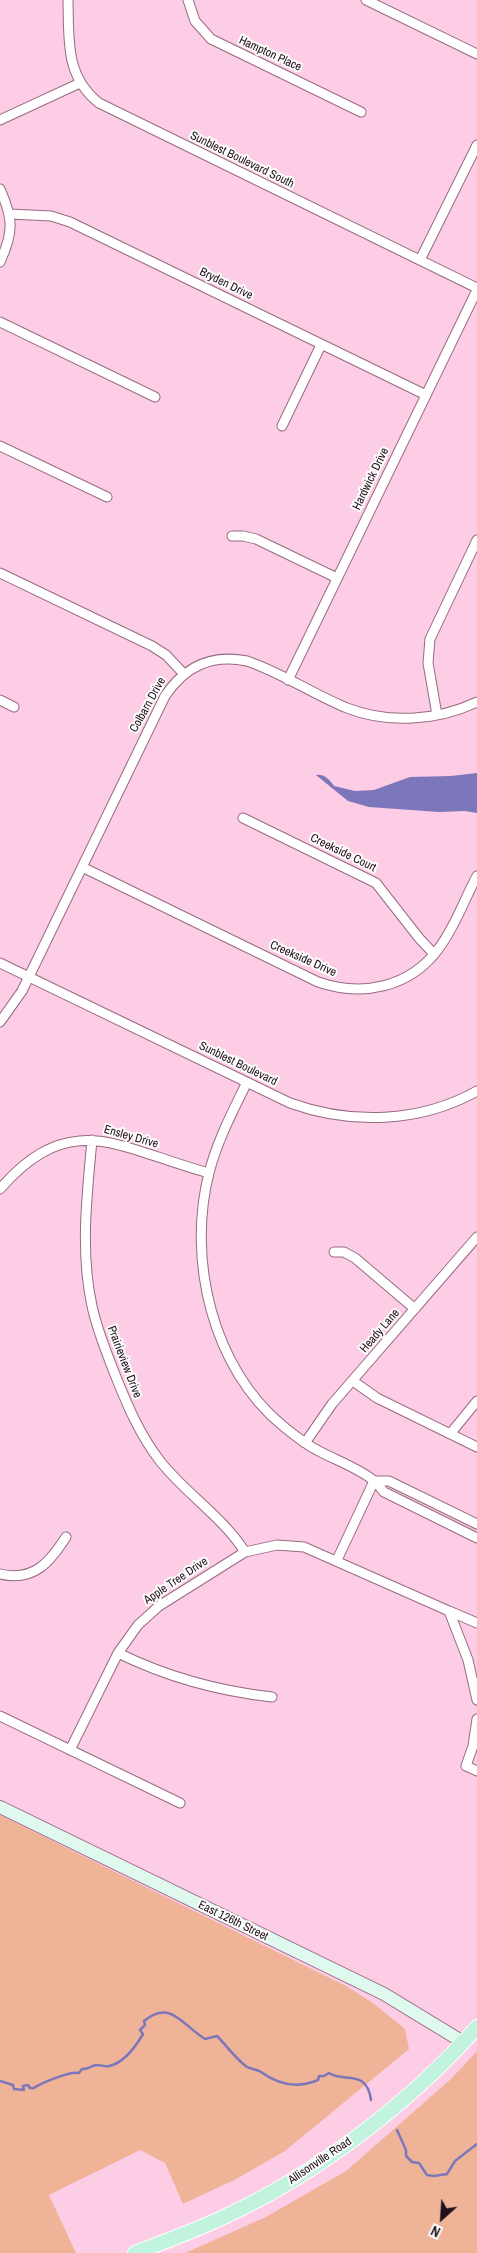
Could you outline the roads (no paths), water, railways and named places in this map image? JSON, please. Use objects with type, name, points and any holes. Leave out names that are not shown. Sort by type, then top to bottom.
[{"type":"main road","name":"East 126th Street","points":[[0,1807],[384,1994],[463,2042]]},
{"type":"main road","name":"Allisonville Road","points":[[135,2253],[227,2216],[330,2156],[415,2089],[477,2027]]},
{"type":"street","name":"Sunblest Boulevard South","points":[[68,0],[71,56],[80,83],[99,103],[124,117],[477,289]]},
{"type":"street","name":"Hampton Place","points":[[188,0],[195,21],[211,39],[361,112]]},
{"type":"street","points":[[366,0],[477,54]]},
{"type":"street","points":[[0,120],[80,83]]},
{"type":"street","points":[[420,260],[474,159],[477,145]]},
{"type":"street","points":[[0,189],[10,214],[9,240],[0,262]]},
{"type":"street","name":"Bryden Drive","points":[[10,214],[51,216],[70,222],[426,395]]},
{"type":"street","name":"Hardwick Drive","points":[[288,680],[477,289]]},
{"type":"street","points":[[0,322],[155,397]]},
{"type":"street","points":[[282,426],[321,344]]},
{"type":"street","points":[[0,446],[107,497]]},
{"type":"street","points":[[232,536],[256,539],[337,578]]},
{"type":"street","points":[[437,715],[428,663],[430,639],[477,540]]},
{"type":"street","points":[[0,573],[152,646],[166,655],[184,673]]},
{"type":"street","name":"Colbarn Drive","points":[[0,1022],[13,1007],[29,977],[165,696],[184,673],[211,661],[230,659],[254,663],[361,712],[397,718],[437,715],[477,702]]},
{"type":"street","points":[[0,700],[14,707]]},
{"type":"street","name":"Creekside Court","points":[[243,818],[376,883],[434,954]]},
{"type":"street","name":"Creekside Drive","points":[[82,867],[318,982],[357,990],[384,986],[415,972],[434,954],[450,930],[477,876]]},
{"type":"street","name":"Sunblest Boulevard","points":[[0,963],[304,1108],[332,1115],[389,1118],[427,1111],[477,1091]]},
{"type":"street","points":[[247,1082],[217,1147],[209,1173],[203,1205],[202,1250],[205,1281],[214,1319],[232,1361],[252,1392],[273,1417],[305,1443],[374,1480],[384,1492],[477,1538]]},
{"type":"street","name":"Ensley Drive","points":[[0,1190],[22,1168],[46,1150],[66,1142],[92,1140],[119,1144],[209,1173]]},
{"type":"street","name":"Prairieview Drive","points":[[92,1140],[86,1216],[86,1263],[92,1305],[106,1353],[130,1412],[148,1444],[171,1473],[225,1526],[245,1552]]},
{"type":"street","name":"Heady Lane","points":[[305,1443],[317,1424],[477,1237]]},
{"type":"street","points":[[334,1252],[344,1252],[355,1258],[415,1309]]},
{"type":"street","points":[[353,1381],[377,1398],[477,1447]]},
{"type":"street","points":[[450,1434],[477,1401]]},
{"type":"street","points":[[374,1480],[389,1481],[477,1524]]},
{"type":"street","points":[[337,1560],[374,1480]]},
{"type":"street","points":[[0,1574],[19,1575],[42,1567],[66,1537]]},
{"type":"street","name":"Apple Tree Drive","points":[[70,1750],[118,1654],[132,1632],[152,1612],[245,1552],[269,1546],[290,1545],[310,1549],[477,1623]]},
{"type":"street","points":[[449,1611],[468,1660],[477,1700]]},
{"type":"street","points":[[118,1654],[159,1672],[197,1684],[238,1693],[272,1697]]},
{"type":"street","points":[[0,1716],[180,1804]]},
{"type":"street","points":[[477,1719],[473,1746],[466,1766],[477,1772]]},
{"type":"waterway","points":[[0,2081],[13,2085],[14,2089],[24,2090],[23,2086],[28,2085],[30,2088],[34,2088],[56,2078],[79,2073],[82,2069],[95,2065],[108,2066],[114,2064],[125,2058],[137,2044],[143,2034],[140,2030],[145,2025],[144,2021],[153,2015],[169,2013],[183,2021],[205,2039],[217,2036],[247,2067],[281,2083],[295,2085],[310,2083],[318,2080],[319,2076],[329,2073],[335,2076],[360,2080],[369,2090],[371,2100]]},
{"type":"waterway","points":[[397,2130],[406,2150],[406,2156],[412,2162],[419,2163],[427,2175],[447,2174],[455,2161],[477,2144]]}]
